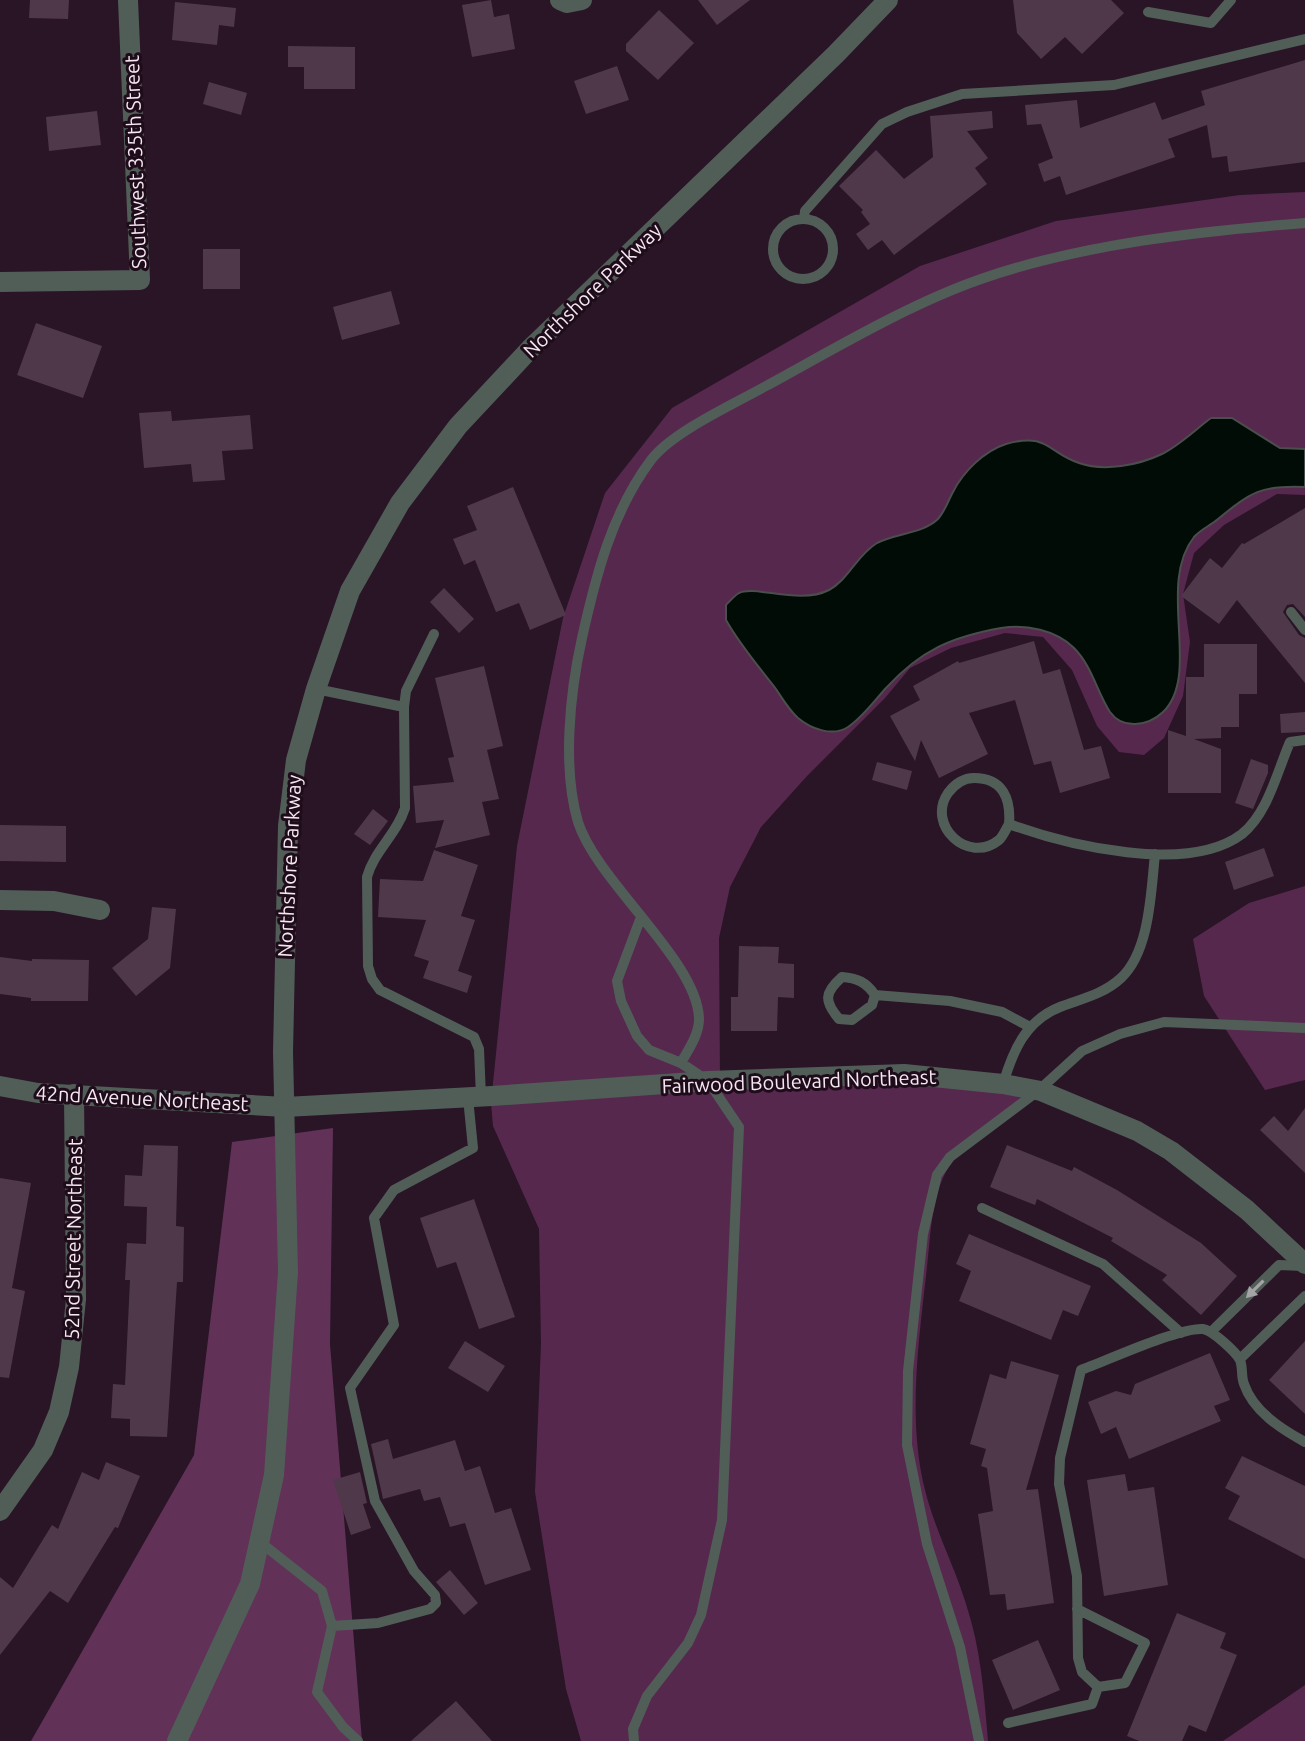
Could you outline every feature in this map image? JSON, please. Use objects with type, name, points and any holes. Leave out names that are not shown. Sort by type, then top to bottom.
[{"type":"street","name":"Southwest 335th Street","points":[[0,282],[140,280],[128,0]]},
{"type":"street","points":[[560,0],[567,3],[582,0]]},
{"type":"street","name":"Northshore Parkway","points":[[177,1741],[250,1584],[274,1475],[288,1272],[283,990],[288,826],[296,760],[316,689],[350,591],[400,503],[458,426],[530,349],[888,0]]},
{"type":"street","points":[[0,900],[54,901],[100,910]]},
{"type":"street","name":"Fairwood Boulevard Northeast","points":[[285,1107],[708,1081],[904,1074],[1003,1084],[1038,1091],[1137,1131],[1171,1151],[1247,1210],[1305,1265]]},
{"type":"street","name":"42nd Avenue Northeast","points":[[0,1086],[38,1093],[285,1107]]},
{"type":"street","name":"52nd Street Northeast","points":[[0,1511],[43,1450],[59,1412],[69,1367],[76,1299],[74,1094]]},
{"type":"lane","points":[[1148,12],[1211,23],[1231,0]]},
{"type":"lane","points":[[804,219],[805,211],[882,124],[907,112],[962,94],[1114,85],[1305,39]]},
{"type":"lane","points":[[804,219],[823,226],[833,244],[833,255],[822,272],[803,279],[784,272],[777,263],[774,243],[784,226],[793,220],[804,219]]},
{"type":"lane","points":[[681,1063],[694,1040],[699,1019],[690,988],[675,962],[589,848],[579,822],[571,785],[571,720],[579,655],[592,593],[620,508],[653,457],[705,420],[821,356],[948,291],[983,278],[1057,256],[1125,244],[1305,223]]},
{"type":"lane","points":[[1291,612],[1305,630]]},
{"type":"lane","points":[[332,1626],[378,1623],[430,1609],[436,1603],[435,1595],[414,1571],[375,1501],[350,1388],[394,1325],[374,1218],[394,1190],[473,1148],[479,1049],[474,1037],[380,990],[368,966],[367,877],[371,863],[401,821],[405,808],[406,691],[434,634]]},
{"type":"lane","points":[[316,689],[404,707]]},
{"type":"lane","points":[[1009,824],[1089,848],[1155,854],[1194,852],[1222,845],[1243,833],[1262,809],[1290,742],[1305,740]]},
{"type":"lane","points":[[970,778],[988,779],[1003,790],[1011,806],[1009,824],[999,839],[982,847],[964,846],[949,836],[941,819],[943,801],[953,786],[970,778]]},
{"type":"lane","points":[[1003,1084],[1020,1039],[1030,1027],[1052,1011],[1105,990],[1123,977],[1136,957],[1149,915],[1155,854]]},
{"type":"lane","points":[[634,1741],[633,1729],[647,1696],[688,1643],[701,1615],[722,1520],[739,1127],[708,1081],[681,1063],[649,1050],[637,1036],[621,1001],[617,981],[641,917]]},
{"type":"lane","points":[[875,995],[872,1005],[852,1020],[839,1019],[827,998],[831,987],[842,977],[854,978],[868,985],[875,995],[963,1003],[1002,1012],[1030,1027]]},
{"type":"lane","points":[[979,1741],[960,1647],[927,1544],[907,1445],[908,1371],[923,1234],[937,1175],[950,1157],[1038,1091],[1082,1051],[1120,1034],[1164,1022],[1305,1028]]},
{"type":"lane","points":[[982,1208],[1103,1264],[1181,1333]]},
{"type":"lane","points":[[1212,1331],[1279,1265],[1305,1265]]},
{"type":"lane","points":[[1240,1359],[1305,1296]]},
{"type":"lane","points":[[1098,1687],[1082,1672],[1078,1658],[1077,1576],[1059,1484],[1060,1458],[1081,1370],[1181,1333],[1201,1329],[1212,1331],[1240,1359],[1243,1383],[1251,1399],[1278,1427],[1305,1442]]},
{"type":"lane","points":[[259,1540],[322,1591],[332,1626],[317,1692],[343,1727],[358,1741]]},
{"type":"lane","points":[[1077,1609],[1145,1643],[1125,1683],[1098,1687]]},
{"type":"lane","points":[[1008,1723],[1092,1704],[1098,1687]]},
{"type":"shaded area","points":[[1305,192],[1305,495],[1277,494],[1224,525],[1194,553],[1183,594],[1190,642],[1183,696],[1164,738],[1144,755],[1119,752],[1097,726],[1072,670],[1043,637],[1005,633],[951,648],[910,668],[761,827],[730,887],[719,938],[720,1081],[904,1074],[1041,1091],[971,1141],[945,1173],[933,1213],[918,1351],[916,1407],[920,1463],[929,1505],[971,1621],[981,1672],[988,1741],[581,1741],[566,1689],[535,1492],[541,1344],[539,1229],[493,1126],[491,1103],[517,846],[563,618],[605,493],[672,408],[920,266],[1056,221],[1240,195]]},
{"type":"shaded area","points":[[1211,418],[1232,418],[1280,448],[1305,449],[1305,487],[1277,487],[1248,496],[1194,537],[1183,557],[1179,579],[1180,653],[1174,696],[1163,712],[1143,723],[1129,724],[1115,718],[1085,663],[1067,642],[1040,630],[1011,627],[967,636],[938,647],[899,675],[848,727],[836,731],[822,730],[798,718],[726,620],[726,605],[739,593],[756,591],[805,596],[836,586],[877,543],[924,528],[938,519],[968,470],[998,447],[1031,440],[1089,466],[1121,466],[1162,454]]},
{"type":"shaded area","points":[[1305,886],[1305,1080],[1265,1090],[1204,996],[1193,939],[1249,903]]},
{"type":"shaded area","points":[[333,1128],[330,1344],[362,1741],[31,1741],[194,1455],[232,1142]]},
{"type":"shaded area","points":[[1305,1685],[1305,1741],[1223,1741]]},
{"type":"building","points":[[30,0],[69,0],[68,19],[29,18]]},
{"type":"building","points":[[491,0],[494,17],[509,14],[515,49],[472,57],[462,5]]},
{"type":"building","points":[[698,0],[750,0],[717,25]]},
{"type":"building","points":[[1013,0],[1111,0],[1124,13],[1082,54],[1065,37],[1041,59],[1017,33]]},
{"type":"building","points":[[175,2],[236,8],[234,27],[219,25],[217,45],[172,40]]},
{"type":"building","points":[[659,10],[694,43],[658,80],[626,51],[626,44]]},
{"type":"building","points":[[288,46],[355,47],[355,89],[304,89],[304,67],[288,67]]},
{"type":"building","points":[[1305,60],[1305,162],[1229,172],[1227,156],[1212,158],[1207,125],[1168,139],[1175,157],[1066,195],[1060,176],[1044,182],[1038,164],[1053,158],[1041,124],[1027,125],[1025,105],[1077,100],[1080,128],[1155,102],[1162,120],[1205,105],[1201,91]]},
{"type":"building","points":[[617,66],[629,100],[586,114],[574,81]]},
{"type":"building","points":[[209,82],[247,93],[241,115],[203,104]]},
{"type":"building","points":[[97,111],[101,145],[49,151],[46,117]]},
{"type":"building","points":[[992,111],[993,128],[967,131],[988,158],[975,168],[987,184],[894,255],[882,240],[868,250],[856,234],[870,224],[861,212],[863,210],[839,186],[876,150],[904,179],[933,157],[930,116]]},
{"type":"building","points":[[203,249],[240,249],[240,289],[203,289]]},
{"type":"building","points":[[391,291],[400,324],[342,340],[333,307]]},
{"type":"building","points":[[36,323],[102,346],[83,398],[17,375]]},
{"type":"building","points":[[171,411],[172,421],[250,415],[253,449],[222,451],[225,480],[193,482],[191,464],[144,468],[139,413]]},
{"type":"building","points":[[513,487],[566,615],[530,630],[519,603],[496,612],[475,560],[464,565],[453,539],[477,530],[467,506]]},
{"type":"building","points":[[1305,508],[1305,617],[1293,604],[1287,605],[1283,612],[1299,635],[1305,638],[1305,683],[1237,600],[1219,624],[1181,596],[1210,558],[1222,568],[1242,543]]},
{"type":"building","points":[[444,588],[474,619],[459,633],[430,602]]},
{"type":"building","points":[[1034,641],[1043,674],[1060,669],[1084,750],[1101,746],[1110,778],[1060,793],[1051,761],[1034,765],[1015,700],[969,713],[988,754],[939,778],[921,740],[915,761],[890,716],[920,700],[913,686],[958,661]]},
{"type":"building","points":[[1204,644],[1257,644],[1257,694],[1239,694],[1239,727],[1221,727],[1221,738],[1194,739],[1221,749],[1221,793],[1168,793],[1168,730],[1186,736],[1186,677],[1204,677]]},
{"type":"building","points":[[484,666],[503,746],[487,750],[499,799],[482,802],[490,835],[435,848],[444,820],[416,823],[413,786],[454,782],[448,758],[454,757],[435,678]]},
{"type":"building","points":[[1305,712],[1305,732],[1281,733],[1280,714]]},
{"type":"building","points":[[1251,759],[1268,765],[1268,773],[1253,809],[1235,803]]},
{"type":"building","points":[[877,762],[912,771],[907,790],[872,780]]},
{"type":"building","points":[[373,809],[388,821],[370,845],[354,834]]},
{"type":"building","points":[[0,825],[66,826],[66,862],[0,861]]},
{"type":"building","points":[[1264,848],[1274,876],[1234,890],[1225,862]]},
{"type":"building","points":[[434,850],[478,865],[461,916],[475,920],[458,971],[472,976],[467,993],[423,978],[429,961],[414,956],[426,920],[378,917],[380,879],[423,881]]},
{"type":"building","points":[[152,907],[176,909],[170,968],[136,996],[112,968],[148,939]]},
{"type":"building","points":[[739,946],[779,947],[778,963],[794,964],[794,998],[778,997],[777,1031],[731,1031],[731,997],[738,997]]},
{"type":"building","points":[[0,957],[32,961],[89,960],[88,1001],[31,1001],[31,998],[0,994]]},
{"type":"building","points":[[1305,1108],[1305,1173],[1260,1130],[1274,1116],[1288,1131]]},
{"type":"building","points":[[144,1145],[178,1146],[176,1226],[184,1227],[183,1282],[177,1282],[167,1437],[130,1436],[130,1419],[111,1418],[113,1384],[125,1385],[130,1280],[125,1280],[127,1243],[146,1244],[147,1207],[124,1206],[125,1175],[142,1176]]},
{"type":"building","points":[[1007,1145],[1072,1171],[1074,1167],[1117,1190],[1201,1243],[1237,1276],[1201,1315],[1162,1280],[1167,1275],[1111,1241],[1113,1238],[1037,1199],[1035,1205],[990,1187]]},
{"type":"building","points":[[0,1178],[31,1183],[12,1288],[25,1291],[9,1378],[0,1377]]},
{"type":"building","points":[[474,1199],[515,1317],[479,1329],[456,1262],[437,1268],[420,1218]]},
{"type":"building","points":[[969,1234],[1091,1286],[1078,1316],[1063,1310],[1051,1340],[959,1301],[971,1271],[956,1264]]},
{"type":"building","points":[[465,1341],[505,1366],[488,1392],[448,1368]]},
{"type":"building","points":[[1305,1341],[1305,1414],[1269,1380]]},
{"type":"building","points":[[1210,1353],[1230,1400],[1214,1406],[1221,1421],[1129,1459],[1116,1427],[1101,1434],[1088,1402],[1116,1391],[1131,1395],[1135,1384]]},
{"type":"building","points":[[1011,1361],[1059,1375],[1026,1490],[1038,1489],[1054,1603],[1007,1610],[1005,1594],[990,1595],[978,1514],[993,1511],[987,1468],[981,1466],[986,1449],[970,1444],[990,1374],[1006,1379]]},
{"type":"building","points":[[388,1439],[393,1459],[455,1440],[465,1471],[480,1466],[495,1513],[511,1508],[531,1570],[485,1585],[465,1523],[450,1527],[440,1497],[424,1501],[420,1489],[383,1499],[371,1444]]},
{"type":"building","points":[[1242,1456],[1305,1486],[1305,1559],[1228,1519],[1240,1496],[1225,1488]]},
{"type":"building","points":[[106,1462],[140,1476],[118,1528],[115,1527],[68,1603],[50,1591],[0,1655],[0,1577],[13,1588],[52,1525],[58,1529],[82,1472],[99,1480]]},
{"type":"building","points":[[360,1472],[367,1503],[363,1504],[371,1528],[351,1535],[333,1480]]},
{"type":"building","points":[[1125,1474],[1128,1491],[1154,1487],[1168,1585],[1104,1596],[1087,1480]]},
{"type":"building","points":[[450,1570],[478,1603],[464,1615],[436,1582]]},
{"type":"building","points":[[1177,1613],[1226,1633],[1220,1648],[1237,1655],[1206,1732],[1189,1725],[1182,1741],[1139,1741],[1127,1736]]},
{"type":"building","points":[[1038,1640],[1060,1690],[1013,1710],[992,1660]]},
{"type":"building","points":[[456,1701],[492,1741],[411,1741]]}]
